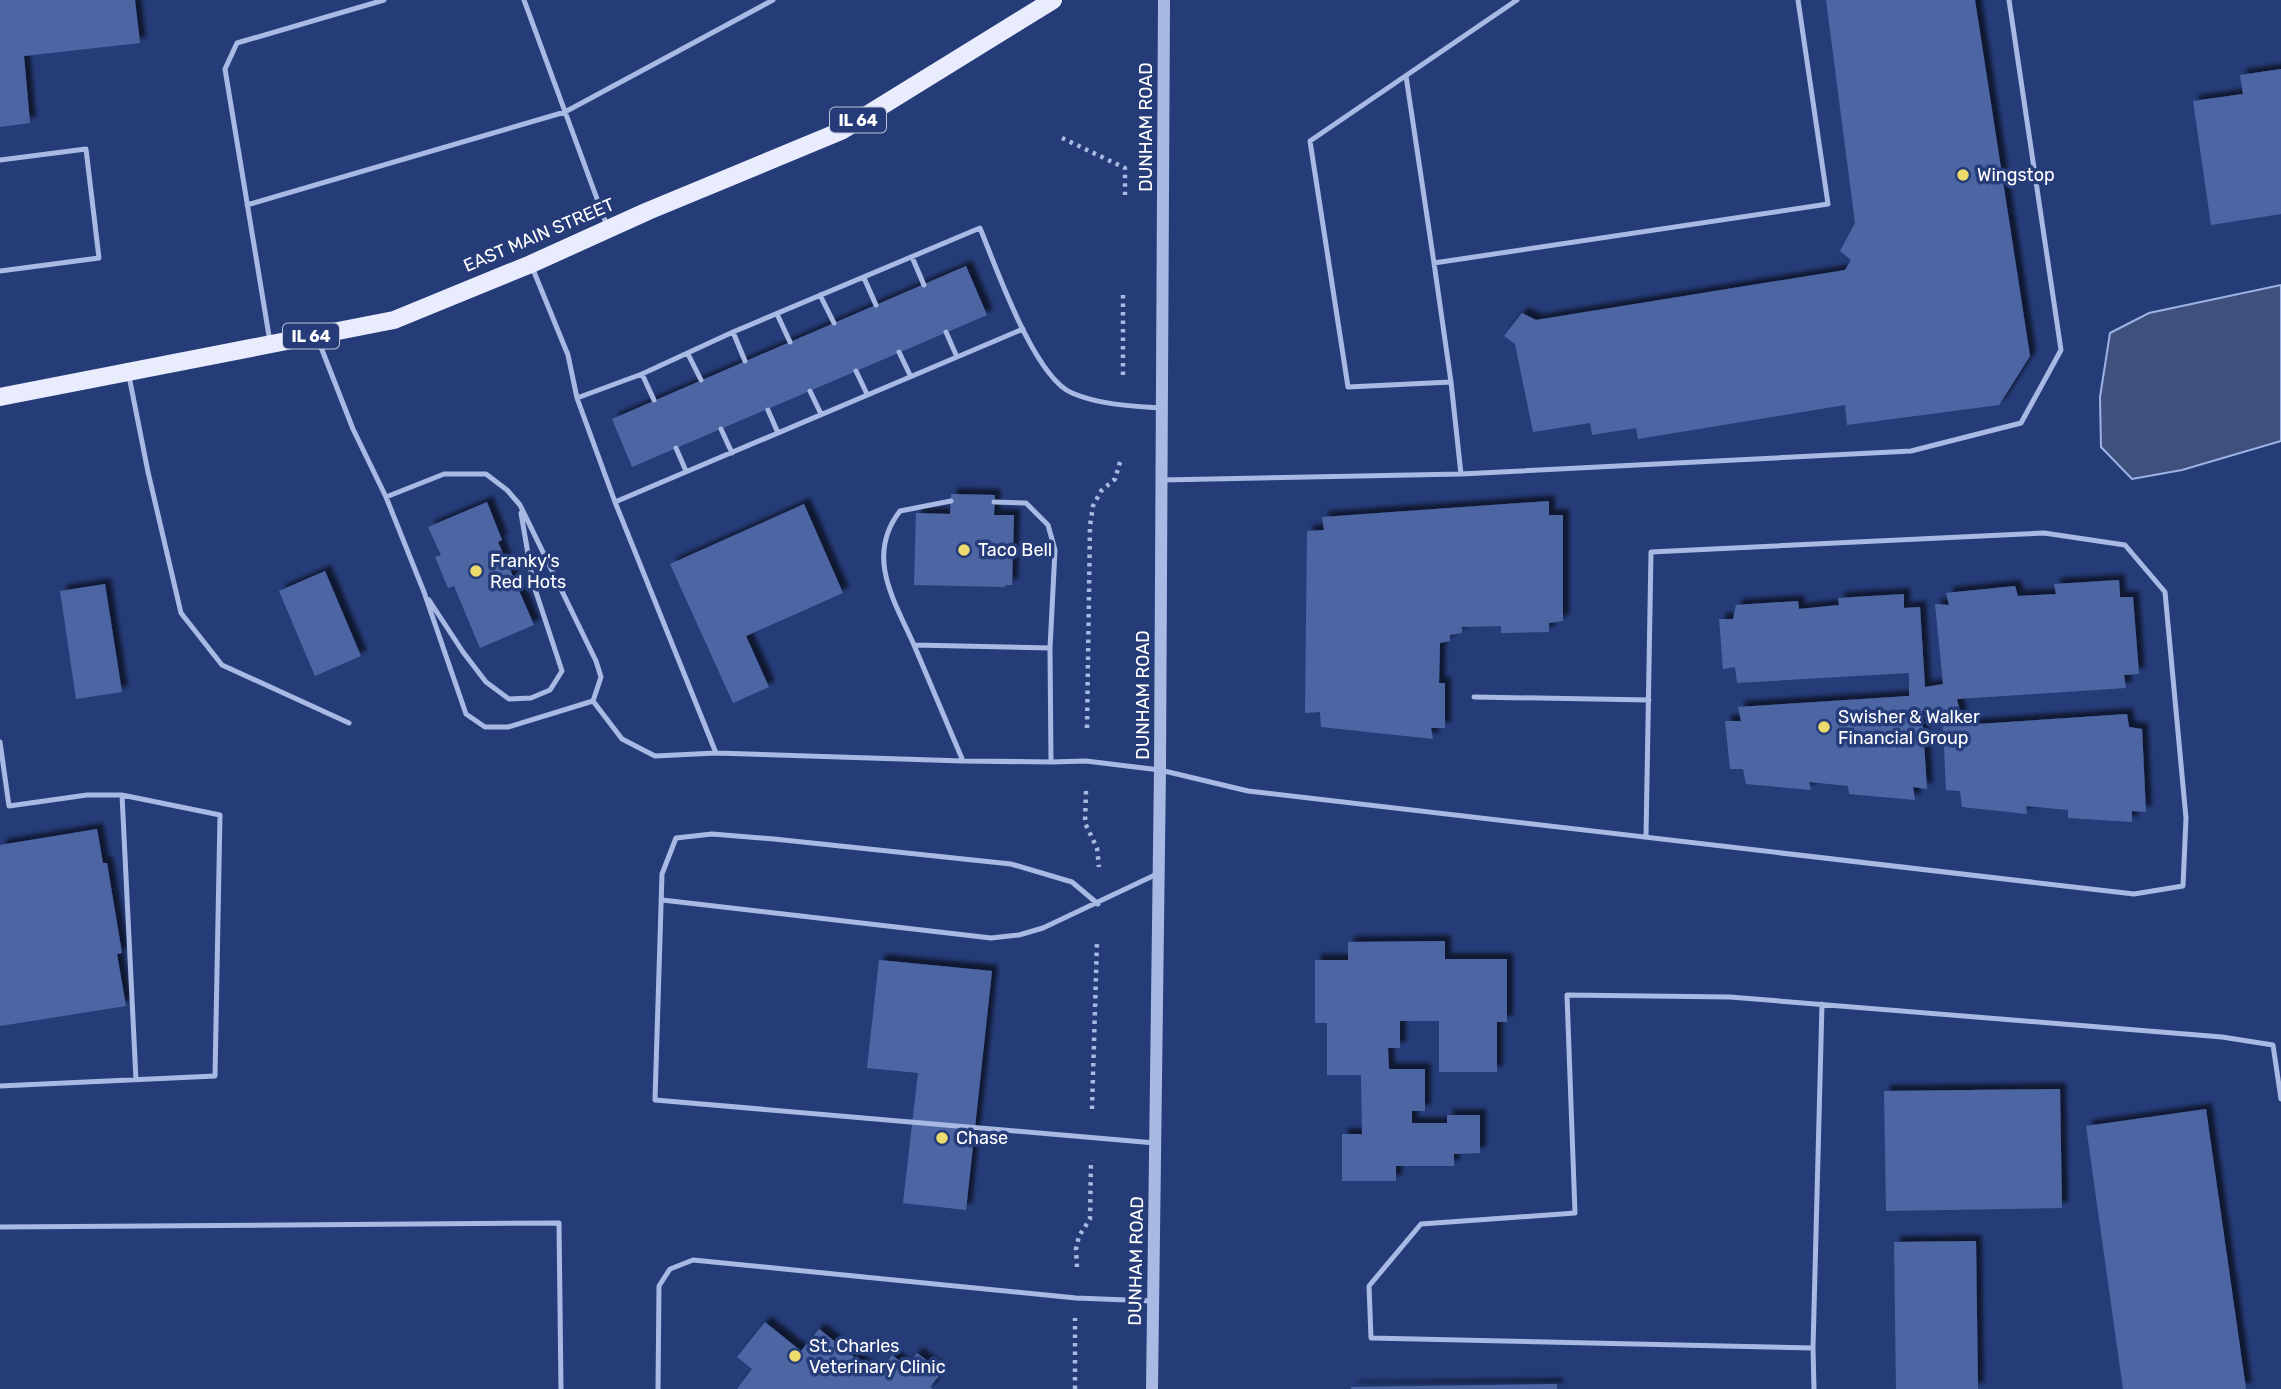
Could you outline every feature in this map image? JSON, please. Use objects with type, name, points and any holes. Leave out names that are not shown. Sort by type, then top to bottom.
[{"type":"main road","name":"EAST MAIN STREET","points":[[0,397],[394,320],[841,131],[1053,0]]},
{"type":"street","name":"DUNHAM ROAD","points":[[1152,1389],[1160,770],[1164,0]]},
{"type":"lane","points":[[270,344],[225,69],[237,43],[384,0]]},
{"type":"lane","points":[[524,0],[608,229]]},
{"type":"lane","points":[[247,205],[565,112],[773,0]]},
{"type":"lane","points":[[1451,382],[1348,387],[1310,141],[1517,0]]},
{"type":"lane","points":[[1434,263],[1828,204],[1798,0]]},
{"type":"lane","points":[[1161,480],[1461,474],[1911,451],[2021,423],[2061,350],[2008,0]]},
{"type":"lane","points":[[1406,76],[1451,382],[1461,474]]},
{"type":"lane","points":[[0,160],[86,149],[99,258],[0,271]]},
{"type":"lane","points":[[577,398],[642,374],[733,332],[979,228],[1042,367],[1070,393],[1120,406],[1161,408]]},
{"type":"lane","points":[[912,257],[924,285]]},
{"type":"lane","points":[[531,264],[568,355],[577,398],[615,502],[716,753]]},
{"type":"lane","points":[[864,278],[876,305]]},
{"type":"lane","points":[[820,295],[834,323]]},
{"type":"lane","points":[[777,314],[790,342]]},
{"type":"lane","points":[[615,502],[1023,329]]},
{"type":"lane","points":[[733,332],[746,361]]},
{"type":"lane","points":[[946,332],[957,356]]},
{"type":"lane","points":[[316,335],[353,429],[386,497],[424,592],[466,714],[485,727],[508,727],[593,701]]},
{"type":"lane","points":[[900,352],[910,375]]},
{"type":"lane","points":[[688,354],[701,380]]},
{"type":"lane","points":[[856,371],[867,394]]},
{"type":"lane","points":[[128,372],[181,613],[222,665],[349,723]]},
{"type":"lane","points":[[642,374],[654,400]]},
{"type":"lane","points":[[810,391],[821,414]]},
{"type":"lane","points":[[768,410],[778,433]]},
{"type":"lane","points":[[721,429],[732,453]]},
{"type":"lane","points":[[676,448],[686,471]]},
{"type":"lane","points":[[386,497],[444,474],[486,474],[507,490],[520,505],[596,661],[601,677],[593,701]]},
{"type":"lane","points":[[951,501],[900,511],[889,525],[882,552],[888,586],[962,761]]},
{"type":"lane","points":[[995,502],[1026,503],[1048,525],[1055,550],[1050,648],[1051,762]]},
{"type":"lane","points":[[424,592],[486,682],[509,699],[531,698],[550,690],[562,671],[533,583],[520,505]]},
{"type":"lane","points":[[593,701],[622,739],[655,756],[716,753],[962,761],[1086,761],[1160,770],[1248,790],[1646,837],[2134,894],[2183,886],[2186,818],[2165,592],[2125,545],[2044,533],[1651,552],[1646,837]]},
{"type":"lane","points":[[914,645],[1050,648]]},
{"type":"lane","points":[[1474,697],[1649,700]]},
{"type":"lane","points":[[0,742],[9,806]]},
{"type":"lane","points":[[0,808],[87,795],[121,795],[220,815],[215,1076],[0,1086]]},
{"type":"lane","points":[[121,795],[136,1080]]},
{"type":"lane","points":[[1098,904],[1072,882],[1011,864],[712,834],[676,838],[662,874],[655,1100],[1155,1143]]},
{"type":"lane","points":[[662,900],[991,938],[1019,935],[1043,928],[1158,874]]},
{"type":"lane","points":[[1813,1348],[1371,1338],[1370,1286],[1421,1224],[1574,1213],[1567,995],[1730,997],[2222,1037],[2273,1045],[2281,1099]]},
{"type":"lane","points":[[1814,1389],[1822,1004]]},
{"type":"lane","points":[[0,1227],[559,1223],[561,1389]]},
{"type":"lane","points":[[658,1389],[659,1286],[670,1269],[693,1261],[1076,1298],[1153,1301]]},
{"type":"path","points":[[1062,138],[1125,167],[1125,195]]},
{"type":"path","points":[[1123,295],[1124,376]]},
{"type":"path","points":[[1087,728],[1090,526],[1093,506],[1101,491],[1115,479],[1120,462]]},
{"type":"path","points":[[1086,791],[1085,823],[1097,848],[1099,867]]},
{"type":"path","points":[[1092,1109],[1097,942]]},
{"type":"path","points":[[1077,1267],[1076,1249],[1079,1236],[1090,1219],[1091,1160]]},
{"type":"path","points":[[1074,1389],[1075,1317]]},
{"type":"water","points":[[2281,285],[2281,441],[2182,470],[2132,479],[2101,447],[2100,397],[2110,333],[2149,313]]},
{"type":"building","points":[[0,0],[135,0],[140,43],[24,56],[30,123],[0,127]]},
{"type":"building","points":[[1826,0],[1975,0],[2030,356],[1999,405],[1847,425],[1845,405],[1638,439],[1636,428],[1592,435],[1590,423],[1533,432],[1515,344],[1504,336],[1522,313],[1536,320],[1845,270],[1851,260],[1840,251],[1855,223]]},
{"type":"building","points":[[2281,69],[2281,214],[2211,225],[2193,101],[2243,94],[2240,75]]},
{"type":"building","points":[[966,266],[987,315],[632,467],[612,419]]},
{"type":"building","name":"Taco Bell","points":[[951,494],[995,495],[994,515],[1014,515],[1012,585],[914,585],[916,513],[950,514]]},
{"type":"building","points":[[1549,501],[1549,515],[1563,515],[1563,621],[1549,623],[1549,632],[1501,633],[1501,626],[1462,627],[1462,633],[1450,635],[1450,641],[1440,643],[1439,683],[1445,683],[1445,728],[1431,728],[1433,739],[1321,727],[1320,712],[1305,713],[1307,531],[1324,530],[1322,517]]},
{"type":"building","name":"Franky's Red Hots","points":[[487,502],[502,540],[498,542],[534,625],[480,648],[454,586],[448,588],[435,557],[441,555],[428,527]]},
{"type":"building","points":[[804,504],[843,593],[746,636],[769,687],[733,703],[670,564]]},
{"type":"building","points":[[325,571],[361,656],[315,676],[279,591]]},
{"type":"building","points":[[2119,580],[2120,597],[2133,597],[2139,674],[2124,675],[2126,688],[1957,699],[1963,725],[2127,714],[2129,727],[2142,729],[2146,812],[2132,811],[2132,822],[2068,818],[2068,810],[2026,806],[2027,814],[1962,807],[1960,791],[1946,790],[1942,708],[1922,711],[1927,789],[1913,787],[1915,800],[1849,794],[1848,786],[1809,782],[1811,790],[1746,784],[1743,769],[1730,769],[1725,721],[1741,721],[1738,707],[1909,696],[1909,673],[1737,683],[1735,667],[1723,669],[1719,619],[1733,619],[1736,605],[1798,601],[1799,609],[1839,605],[1838,598],[1904,594],[1904,608],[1920,607],[1925,687],[1943,684],[1935,604],[1949,605],[1946,593],[2015,586],[2018,596],[2056,594],[2054,584]]},
{"type":"building","points":[[105,584],[122,692],[76,699],[60,591]]},
{"type":"building","points":[[97,829],[103,863],[107,863],[122,953],[117,954],[126,1006],[0,1026],[0,845]]},
{"type":"building","points":[[1445,941],[1445,959],[1507,959],[1507,1022],[1497,1022],[1497,1072],[1439,1072],[1439,1021],[1400,1021],[1400,1048],[1388,1048],[1389,1069],[1425,1069],[1425,1111],[1412,1111],[1412,1123],[1447,1123],[1447,1115],[1480,1115],[1480,1153],[1454,1154],[1454,1166],[1396,1166],[1396,1181],[1342,1181],[1342,1134],[1362,1134],[1361,1075],[1327,1075],[1327,1023],[1315,1023],[1315,960],[1348,960],[1348,942]]},
{"type":"building","name":"Chase","points":[[879,960],[992,971],[966,1210],[903,1203],[918,1073],[867,1068]]},
{"type":"building","points":[[2060,1089],[2062,1208],[1886,1211],[1884,1091]]},
{"type":"building","points":[[2206,1109],[2246,1389],[2123,1389],[2086,1126]]},
{"type":"building","points":[[1976,1241],[1978,1389],[1896,1389],[1894,1242]]},
{"type":"building","name":"St. Charles Veterinary Clinic","points":[[765,1322],[801,1351],[819,1329],[877,1375],[892,1355],[906,1366],[917,1353],[942,1372],[930,1387],[933,1389],[737,1389],[752,1369],[737,1357]]},
{"type":"building","points":[[1557,1384],[1557,1389],[1351,1389],[1351,1387]]},
{"type":"place","name":"Wingstop","points":[[1963,175]]},
{"type":"place","name":"Taco Bell","points":[[964,550]]},
{"type":"place","name":"Franky's Red Hots","points":[[476,571]]},
{"type":"place","name":"Swisher & Walker Financial Group","points":[[1824,727]]},
{"type":"place","name":"Chase","points":[[942,1138]]},
{"type":"place","name":"St. Charles Veterinary Clinic","points":[[795,1356]]}]
